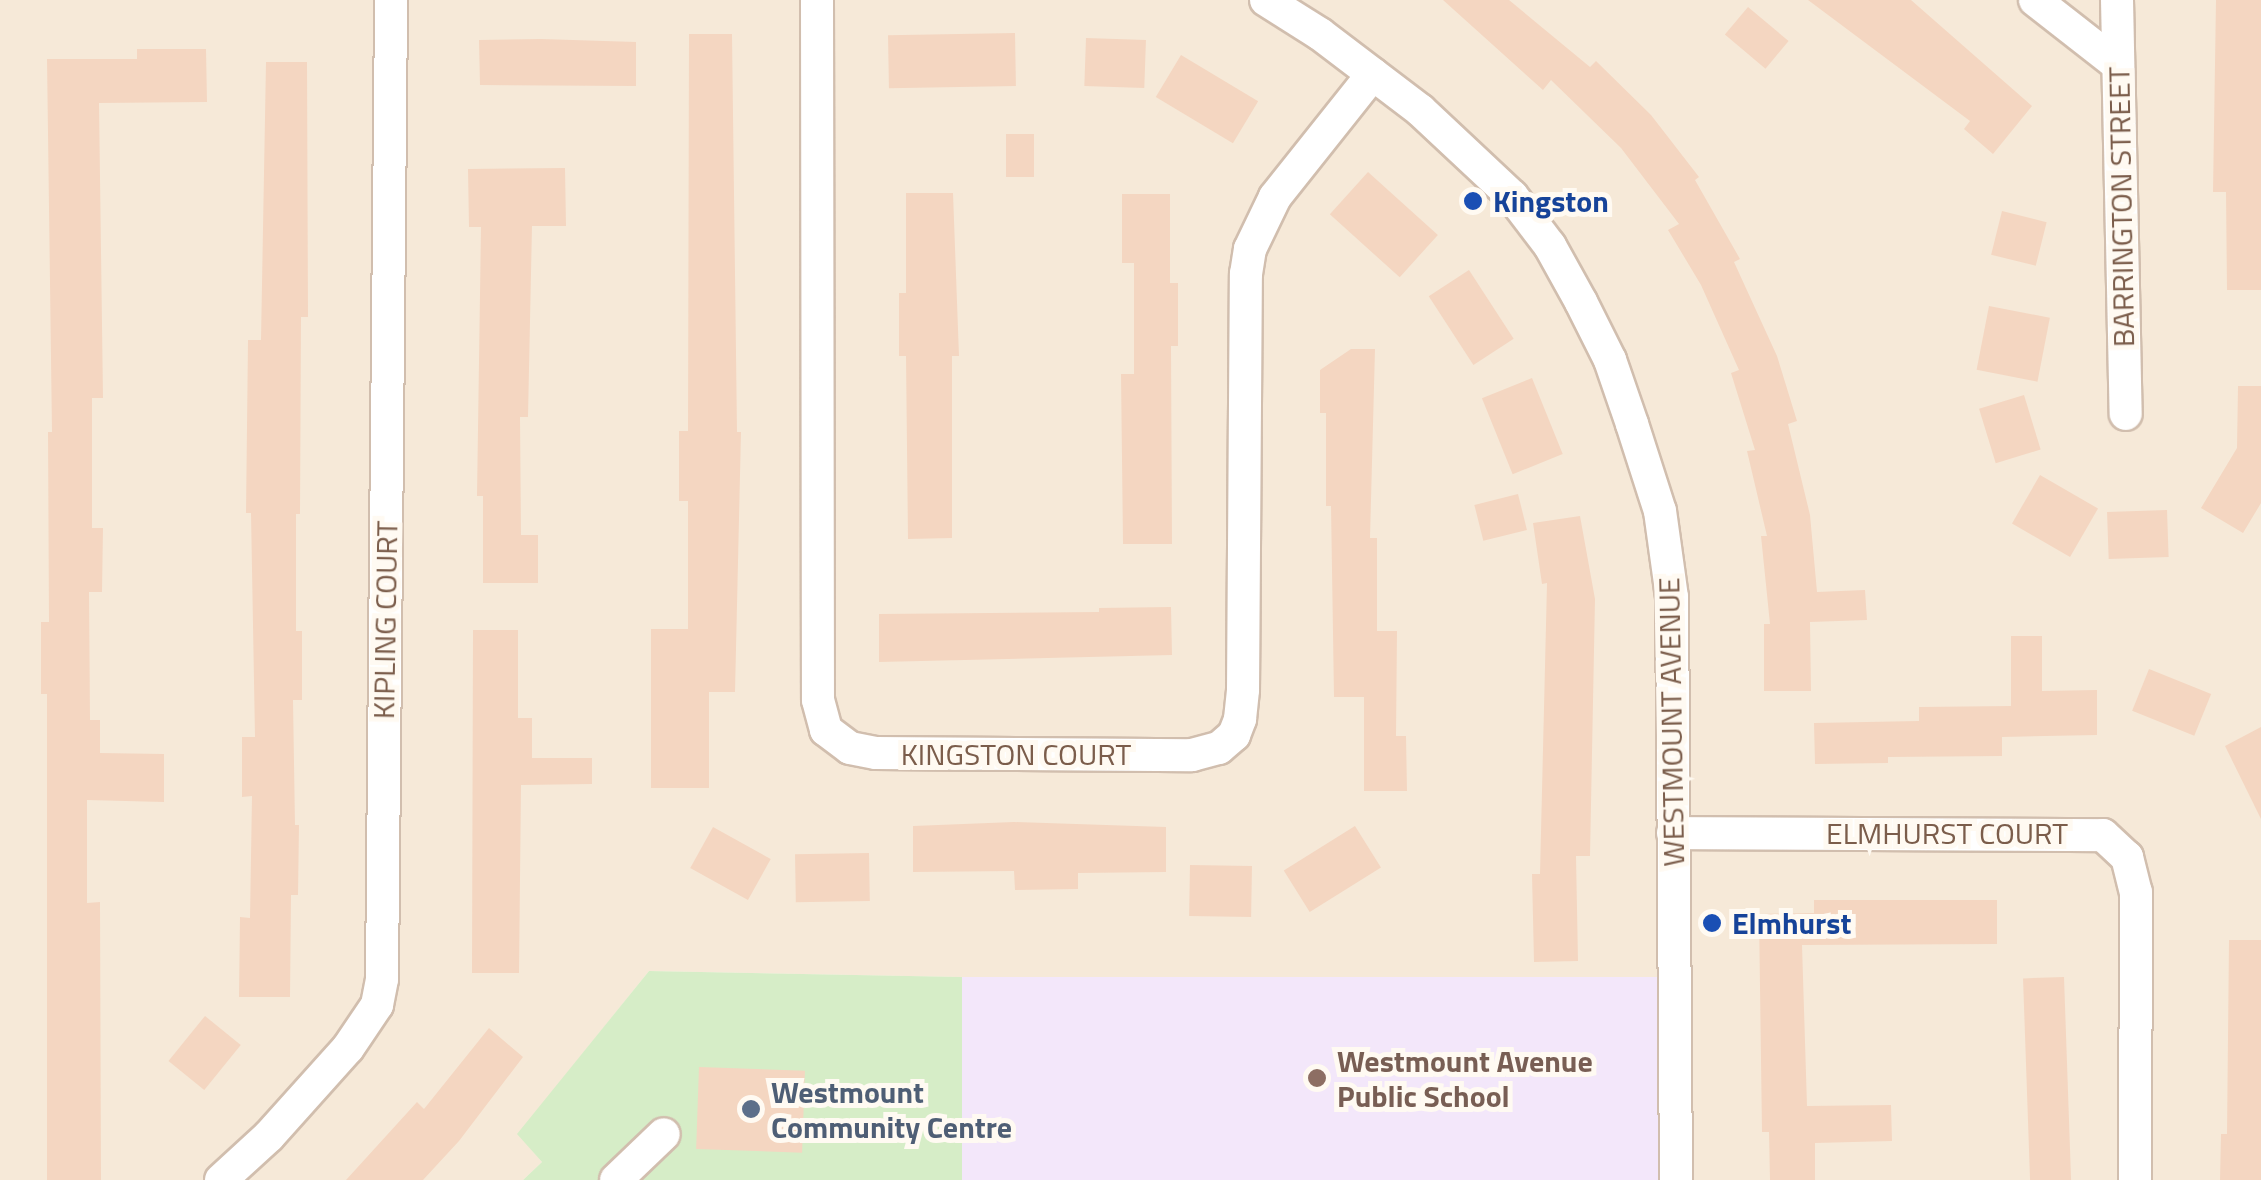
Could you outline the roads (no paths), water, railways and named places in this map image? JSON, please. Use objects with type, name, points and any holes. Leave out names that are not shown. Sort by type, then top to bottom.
[{"type":"street","name":"KIPLING COURT","points":[[222,1180],[269,1136],[348,1048],[378,1005],[382,979],[391,0]]},
{"type":"street","name":"KINGSTON COURT","points":[[817,0],[818,700],[826,730],[850,748],[876,753],[1192,755],[1219,748],[1234,735],[1240,719],[1242,690],[1246,274],[1250,249],[1275,197],[1373,74]]},
{"type":"street","name":"WESTMOUNT AVENUE","points":[[1266,0],[1373,74],[1472,154],[1512,196],[1550,246],[1610,360],[1660,511],[1672,596],[1676,1180]]},
{"type":"street","points":[[2035,0],[2116,64]]},
{"type":"street","name":"BARRINGTON STREET","points":[[2117,0],[2126,414]]},
{"type":"street","name":"ELMHURST COURT","points":[[1674,833],[2103,836],[2127,856],[2136,892],[2135,1180]]},
{"type":"street","points":[[616,1180],[664,1134]]},
{"type":"place","name":"Kingston","points":[[1473,201]]},
{"type":"place","name":"Elmhurst","points":[[1712,923]]},
{"type":"place","name":"Westmount Avenue Public School","points":[[1317,1078]]},
{"type":"place","name":"Westmount Community Centre","points":[[751,1109]]}]
